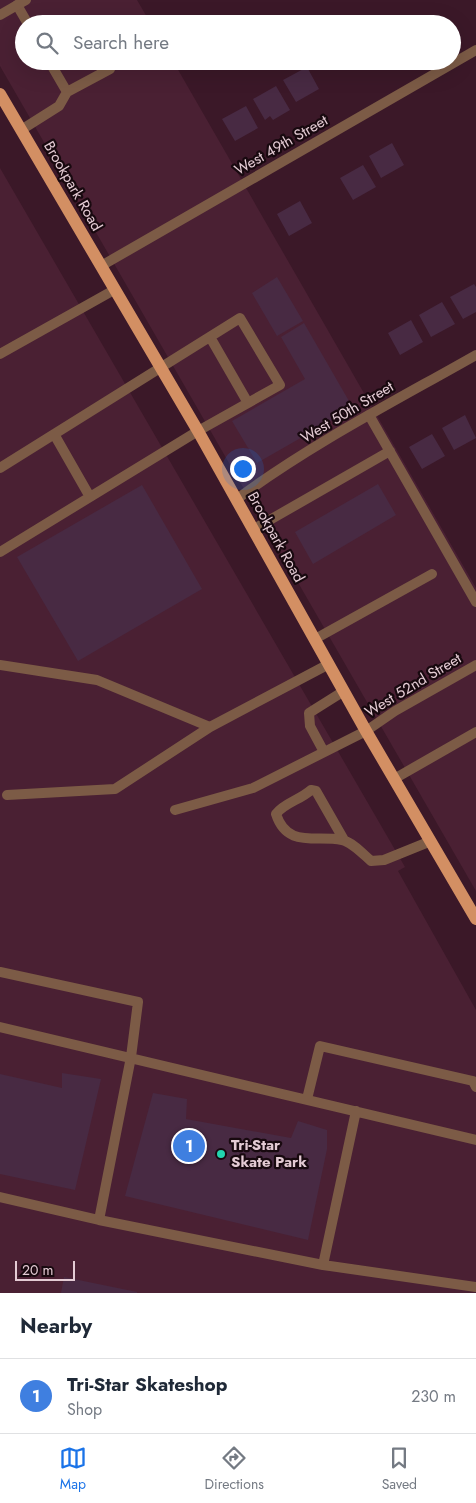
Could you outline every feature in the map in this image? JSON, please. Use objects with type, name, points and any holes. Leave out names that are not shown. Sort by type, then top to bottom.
[{"type":"main road","name":"Brookpark Road","points":[[0,94],[198,431],[366,731],[476,918]]},
{"type":"street","points":[[0,15],[22,3]]},
{"type":"street","name":"West 49th Street","points":[[461,59],[476,50]]},
{"type":"street","points":[[54,70],[67,92]]},
{"type":"street","points":[[21,130],[59,106],[67,92],[108,70]]},
{"type":"street","name":"West 49th Street","points":[[101,266],[441,70]]},
{"type":"street","points":[[0,354],[114,290]]},
{"type":"street","points":[[0,468],[240,318],[280,385],[198,431],[0,552]]},
{"type":"street","points":[[210,337],[248,403]]},
{"type":"street","name":"West 50th Street","points":[[237,499],[262,480],[476,355]]},
{"type":"street","points":[[369,416],[476,602]]},
{"type":"street","points":[[54,434],[90,497]]},
{"type":"street","points":[[254,529],[390,451]]},
{"type":"street","points":[[315,639],[432,574]]},
{"type":"street","points":[[7,795],[115,789],[210,727],[329,664]]},
{"type":"street","points":[[0,665],[96,680],[210,727]]},
{"type":"street","name":"West 52nd Street","points":[[175,810],[253,788],[366,731],[395,711],[476,665]]},
{"type":"street","points":[[324,752],[310,726],[309,713],[344,690]]},
{"type":"street","points":[[394,779],[476,732]]},
{"type":"street","points":[[344,840],[296,837],[286,832],[276,814],[281,808],[294,803],[311,790],[316,791],[344,840],[370,861],[384,860],[430,841]]},
{"type":"street","points":[[0,972],[138,1002],[131,1057],[99,1220]]},
{"type":"street","points":[[0,1027],[476,1140]]},
{"type":"street","points":[[308,1099],[320,1046],[473,1080],[476,1086]]},
{"type":"street","points":[[323,1265],[356,1111]]},
{"type":"street","points":[[0,1197],[99,1220],[323,1265],[476,1287]]},
{"type":"shaded area","points":[[0,0],[137,0],[146,15],[15,15],[15,70],[178,70],[476,588],[476,891],[0,66]]},
{"type":"shaded area","points":[[0,168],[405,867],[398,871],[476,1010],[476,1293],[0,1293]]},
{"type":"building","points":[[301,70],[309,70],[319,89],[296,102],[283,80]]},
{"type":"building","points":[[276,86],[290,110],[273,120],[270,116],[265,120],[253,99]]},
{"type":"building","points":[[246,106],[258,128],[235,141],[222,119]]},
{"type":"building","points":[[392,143],[404,165],[381,178],[369,156]]},
{"type":"building","points":[[363,165],[376,187],[353,200],[340,178]]},
{"type":"building","points":[[300,201],[312,223],[289,236],[277,214]]},
{"type":"building","points":[[277,277],[303,321],[277,336],[252,293]]},
{"type":"building","points":[[474,284],[476,287],[476,312],[463,319],[450,297]]},
{"type":"building","points":[[442,302],[455,324],[431,337],[419,315]]},
{"type":"building","points":[[411,320],[423,342],[400,355],[388,333]]},
{"type":"building","points":[[304,323],[353,408],[257,463],[232,421],[305,379],[281,337]]},
{"type":"building","points":[[465,415],[476,438],[454,450],[442,428]]},
{"type":"building","points":[[432,434],[445,456],[422,469],[409,447]]},
{"type":"building","points":[[378,484],[396,515],[313,564],[295,532]]},
{"type":"building","points":[[142,485],[202,589],[78,661],[17,557]]},
{"type":"building","points":[[62,1073],[101,1079],[75,1190],[0,1174],[0,1074],[62,1088]]},
{"type":"building","points":[[153,1093],[187,1099],[186,1119],[291,1138],[298,1121],[327,1130],[327,1149],[308,1240],[125,1196]]},
{"type":"building","points":[[64,1277],[137,1292],[137,1293],[61,1293]]},
{"type":"place","name":"Tri-Star Skateshop","points":[[189,1146]]},
{"type":"place","name":"Tri-Star Skate Park","points":[[221,1154]]}]
